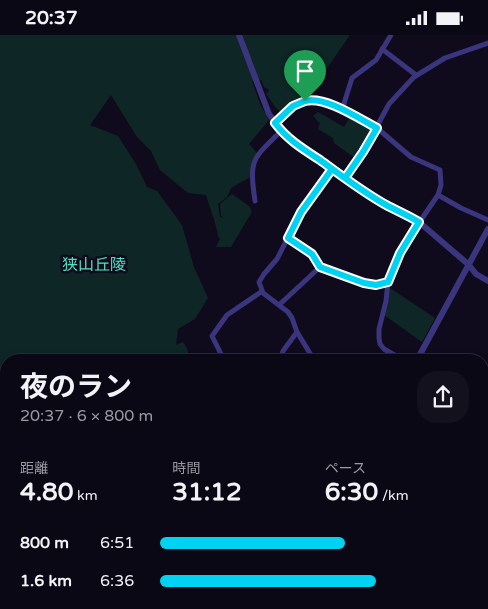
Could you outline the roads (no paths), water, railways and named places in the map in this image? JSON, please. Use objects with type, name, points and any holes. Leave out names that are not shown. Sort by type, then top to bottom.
[{"type":"street","points":[[239,35],[267,108],[281,131],[296,144],[345,178],[387,205],[419,222],[469,265],[476,274],[488,281]]},
{"type":"street","points":[[342,110],[352,79],[376,60],[390,35]]},
{"type":"street","points":[[345,178],[363,152],[389,104],[416,75],[445,57],[488,43]]},
{"type":"street","points":[[382,49],[416,75]]},
{"type":"street","points":[[275,123],[293,106],[312,100],[323,101],[377,128],[411,157],[440,170],[441,185],[438,195],[400,253],[388,282],[379,338],[380,344],[384,349],[393,354]]},
{"type":"street","points":[[256,201],[252,171],[255,158],[261,149],[281,131]]},
{"type":"street","points":[[310,354],[297,332],[292,318],[280,305],[261,292],[260,282],[261,278],[277,259],[301,212],[332,169]]},
{"type":"street","points":[[438,195],[488,220]]},
{"type":"street","points":[[420,354],[488,229]]},
{"type":"street","points":[[288,238],[312,254],[320,267],[364,283],[376,285],[388,282]]},
{"type":"street","points":[[280,305],[320,267]]},
{"type":"street","points":[[220,354],[212,336],[227,315],[261,292]]},
{"type":"street","points":[[282,354],[297,332]]},
{"type":"park label","name":"狭山丘陵","points":[[94,264]]}]
